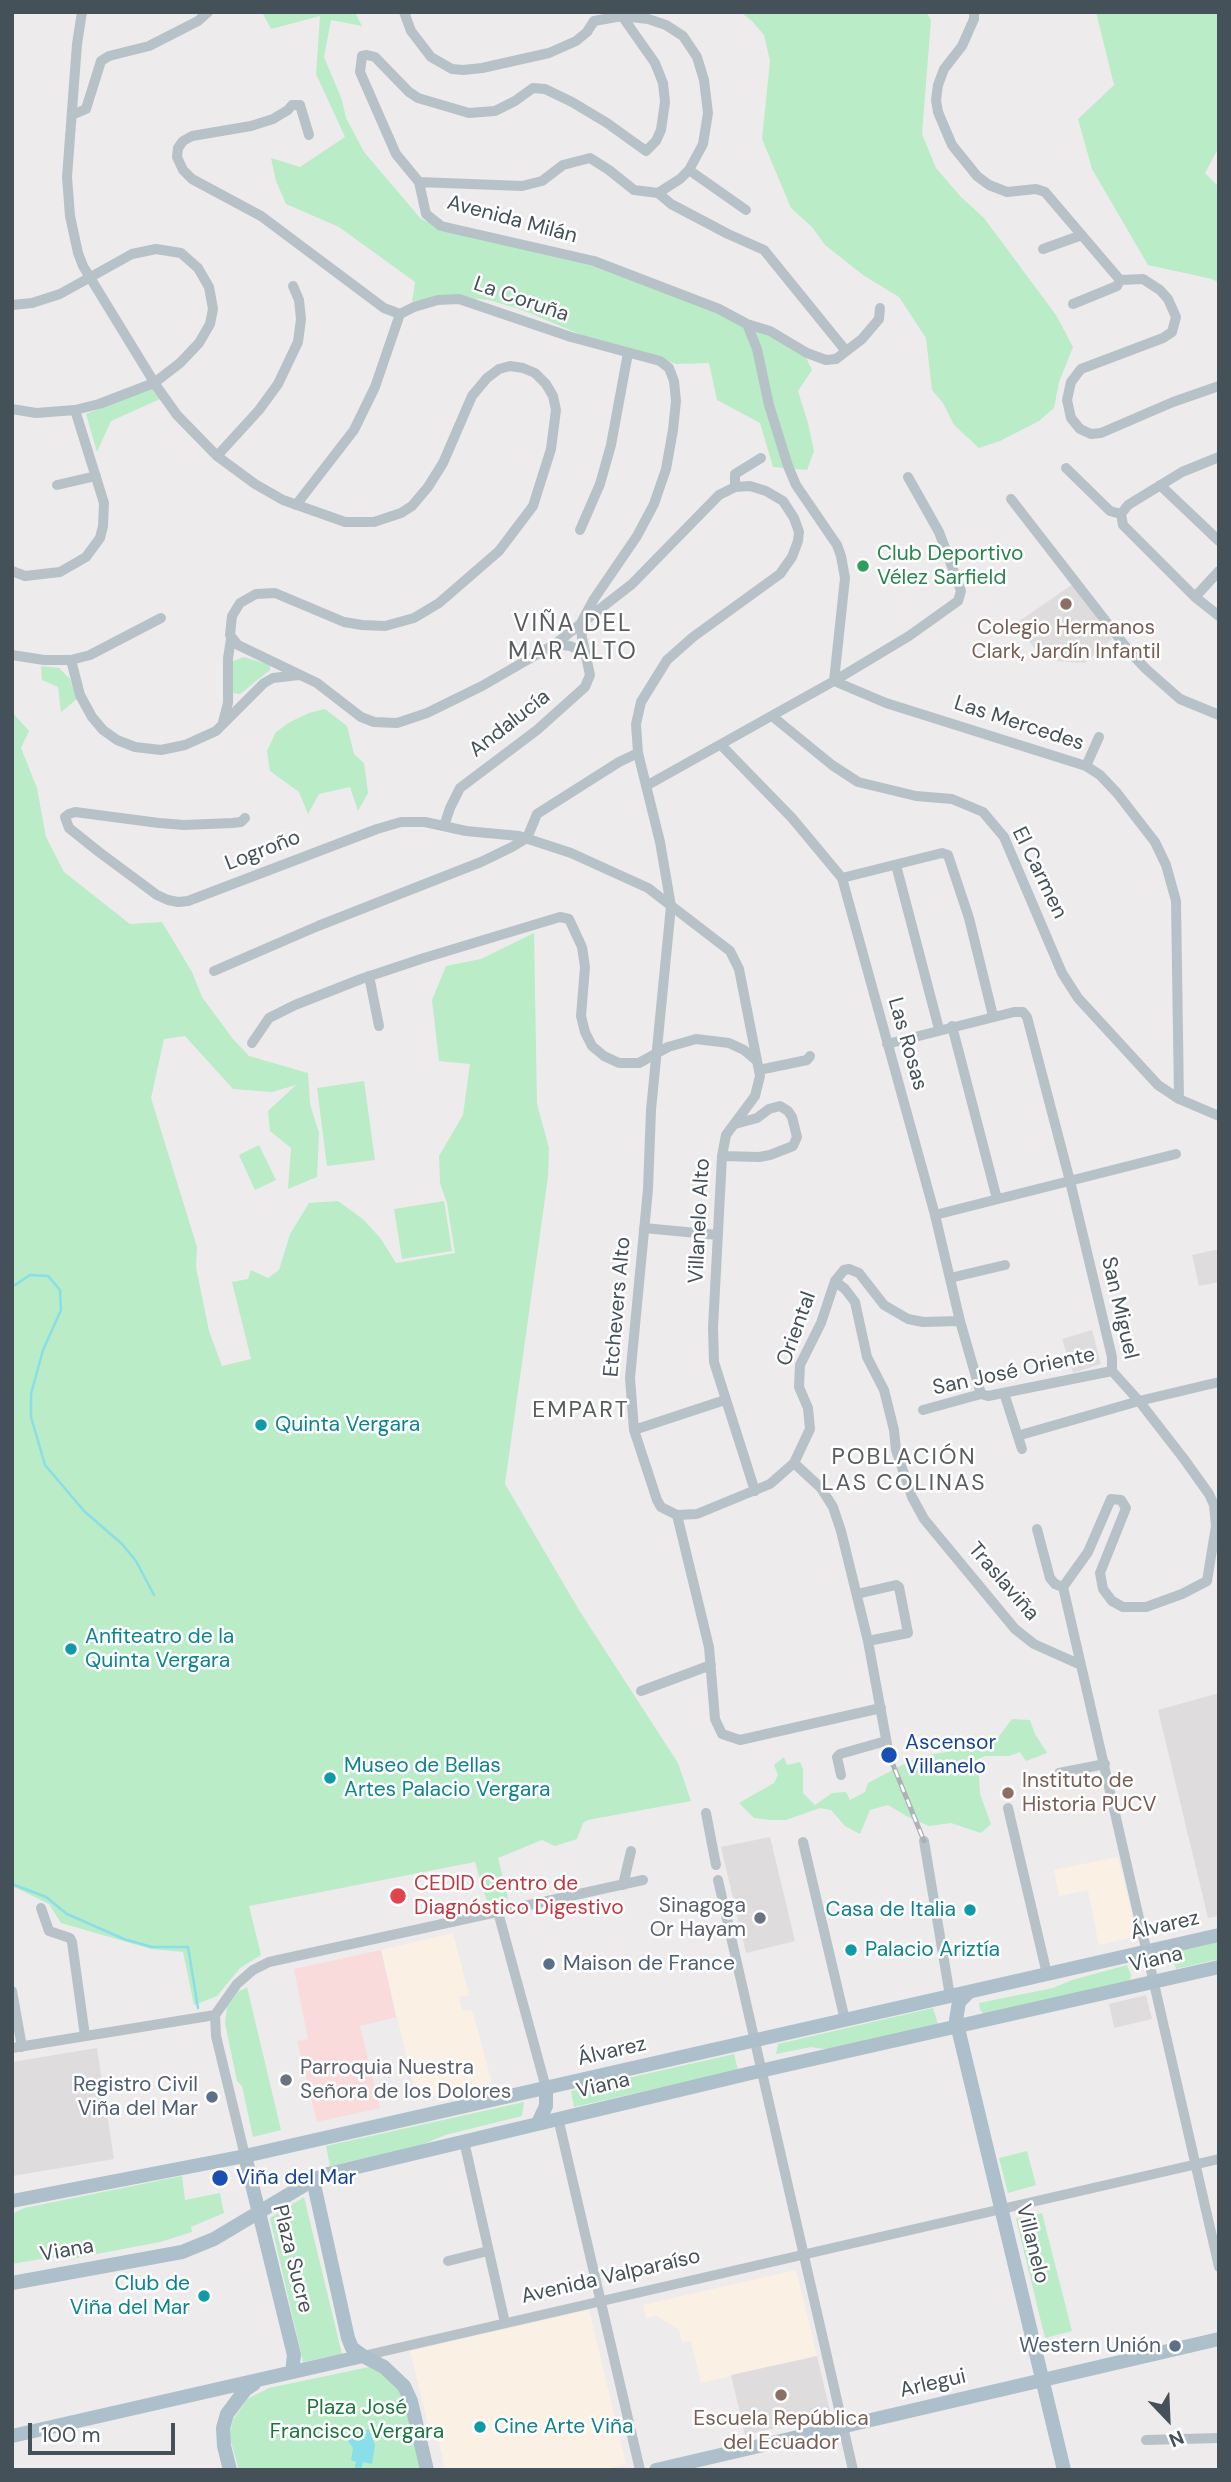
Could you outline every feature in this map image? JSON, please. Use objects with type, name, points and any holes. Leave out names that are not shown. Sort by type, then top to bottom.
[{"type":"main road","name":"Álvarez","points":[[12,2201],[246,2156],[1219,1935]]},
{"type":"main road","name":"Viana","points":[[12,2283],[182,2252],[214,2239],[313,2180],[328,2174],[558,2118],[1219,1967]]},
{"type":"main road","points":[[957,2028],[957,2007],[962,1997],[971,1991]]},
{"type":"main road","name":"Villanelo","points":[[957,2028],[1065,2470]]},
{"type":"main road","points":[[538,2123],[546,2106],[546,2088]]},
{"type":"main road","name":"Plaza Sucre","points":[[246,2156],[294,2355],[292,2372]]},
{"type":"main road","name":"Plaza Sucre","points":[[313,2180],[348,2338],[352,2348],[363,2356]]},
{"type":"main road","name":"Arlegui","points":[[656,2470],[1219,2339]]},
{"type":"main road","points":[[363,2356],[384,2367],[404,2386],[411,2401],[427,2470]]},
{"type":"main road","name":"Avenida Valparaíso","points":[[12,2436],[363,2356]]},
{"type":"main road","points":[[230,2470],[223,2428],[227,2414],[245,2390],[258,2381]]},
{"type":"street","points":[[82,12],[67,177],[70,216],[78,253],[154,383],[177,415],[217,456],[255,484],[296,505],[345,522],[374,522],[390,518],[412,506],[428,487],[443,463],[472,396],[487,377],[499,369],[510,366],[535,373],[553,396],[556,410],[551,449],[533,506],[499,551],[439,603],[414,618],[385,626],[344,622],[275,593],[256,594],[240,603],[229,628],[231,639],[228,696],[223,723]]},
{"type":"street","points":[[72,115],[86,109],[101,61],[109,56],[149,46],[198,21],[208,12]]},
{"type":"street","points":[[405,12],[411,31],[431,57],[452,69],[463,70],[495,66],[549,53],[576,41],[587,32],[591,16],[630,15],[666,25],[683,36],[697,57],[704,80],[708,113],[703,144],[689,170],[658,193],[671,204],[764,250],[846,351],[862,339],[879,319],[880,308]]},
{"type":"street","points":[[974,12],[974,19],[962,46],[944,69],[937,85],[938,113],[952,145],[977,176],[989,185],[1007,192],[1028,189],[1045,192],[1120,280]]},
{"type":"street","points":[[419,182],[396,154],[360,72],[362,56],[375,57],[418,98],[469,113],[495,111],[515,102],[533,88],[545,89],[607,123],[641,150],[649,150],[661,130],[665,102],[663,83],[630,15]]},
{"type":"street","points":[[296,505],[354,430],[375,387],[400,314],[384,308],[355,288],[261,216],[192,179],[183,170],[177,157],[178,148],[183,141],[192,136],[251,126],[273,119],[292,106],[300,105],[309,135]]},
{"type":"street","name":"Avenida Milán","points":[[658,193],[634,190],[590,158],[563,165],[542,181],[522,186],[419,182],[426,214],[441,226],[594,261],[719,309],[826,360],[836,359],[846,351]]},
{"type":"street","points":[[689,170],[746,210]]},
{"type":"street","points":[[1043,249],[1082,235]]},
{"type":"street","points":[[12,305],[33,303],[60,294],[132,254],[156,249],[181,253],[198,268],[209,287],[213,309],[210,324],[199,343],[154,383],[75,410],[36,413],[12,409]]},
{"type":"street","points":[[1120,280],[1143,279],[1160,290],[1174,309],[1175,326],[1172,332],[1163,338],[1081,369],[1071,382],[1067,400],[1071,418],[1080,429],[1091,434],[1101,433],[1173,402],[1219,386]]},
{"type":"street","points":[[1073,304],[1117,286],[1120,280]]},
{"type":"street","points":[[217,456],[259,410],[289,363],[298,342],[301,319],[299,300],[293,286]]},
{"type":"street","name":"La Coruña","points":[[400,314],[414,306],[438,300],[459,299],[571,337],[660,361],[669,368],[674,381],[676,401],[666,468],[654,504],[637,536],[581,623]]},
{"type":"street","points":[[747,324],[757,349],[776,432],[788,466],[796,485],[837,545],[841,556],[845,588],[834,681]]},
{"type":"street","points":[[580,530],[600,484],[611,444],[628,353]]},
{"type":"street","points":[[12,571],[25,576],[60,572],[86,557],[100,538],[104,503],[75,410]]},
{"type":"street","points":[[1121,514],[1128,505],[1182,472],[1219,457]]},
{"type":"street","points":[[231,639],[250,652],[317,683],[346,708],[374,722],[397,723],[427,713],[482,687],[555,644],[590,618],[632,584],[719,495],[735,487],[735,474],[761,458]]},
{"type":"street","points":[[1066,468],[1111,511],[1121,514]]},
{"type":"street","points":[[57,485],[96,476]]},
{"type":"street","points":[[646,786],[834,681],[953,606],[961,592],[939,532],[908,477]]},
{"type":"street","points":[[1160,485],[1219,541]]},
{"type":"street","name":"Etchevers Alto","points":[[677,1514],[661,1507],[657,1500],[634,1430],[630,1378],[671,906],[660,842],[638,753],[636,724],[641,702],[661,667],[692,637],[780,574],[792,557],[799,532],[783,501],[750,486],[735,487]]},
{"type":"street","points":[[1011,499],[1129,651],[1146,669],[1180,699],[1219,715]]},
{"type":"street","points":[[1121,514],[1124,525],[1195,597],[1219,616]]},
{"type":"street","points":[[1195,597],[1219,571]]},
{"type":"street","points":[[12,655],[44,660],[71,660],[90,655],[160,618]]},
{"type":"street","name":"Andalucía","points":[[444,826],[460,788],[537,730],[585,687],[590,675],[581,623]]},
{"type":"street","points":[[555,644],[584,652]]},
{"type":"street","points":[[228,658],[250,652]]},
{"type":"street","points":[[71,660],[80,695],[103,730],[117,740],[135,747],[161,750],[185,746],[216,731],[254,691],[273,678],[299,675]]},
{"type":"street","points":[[273,678],[277,663]]},
{"type":"street","name":"Las Mercedes","points":[[834,681],[886,703],[1086,766],[1109,784],[1137,817],[1155,842],[1176,901],[1179,1099]]},
{"type":"street","points":[[228,696],[239,701],[249,698]]},
{"type":"street","name":"El Carmen","points":[[772,716],[832,765],[858,782],[916,796],[952,799],[983,812],[1004,837],[1062,973],[1078,998],[1158,1085],[1179,1099],[1219,1116]]},
{"type":"street","points":[[1086,766],[1099,737]]},
{"type":"street","name":"Las Rosas","points":[[721,745],[792,818],[842,878],[935,1214],[960,1321],[981,1394]]},
{"type":"street","points":[[214,971],[318,926],[481,862],[527,838],[537,814],[619,762],[638,753]]},
{"type":"street","name":"Logroño","points":[[245,818],[241,822],[232,823],[159,824],[75,812],[65,817],[69,828],[99,852],[157,894],[178,902],[188,901],[377,829],[401,822],[425,822],[466,831],[527,838],[571,853],[648,888],[671,906]]},
{"type":"street","points":[[842,878],[942,853],[948,855],[969,918],[993,1016],[887,1044]]},
{"type":"street","points":[[896,865],[939,1029]]},
{"type":"street","name":"Villanelo Alto","points":[[671,906],[713,935],[730,951],[739,968],[760,1076],[755,1096],[726,1135],[713,1328],[714,1362],[755,1491]]},
{"type":"street","points":[[252,1043],[269,1018],[295,1005],[369,976],[560,917],[569,919],[582,947],[585,967],[581,1016],[592,1046],[604,1056],[619,1063],[639,1063],[681,1042],[696,1039],[714,1040],[744,1050],[758,1065],[807,1060],[810,1056]]},
{"type":"street","points":[[369,976],[379,1026]]},
{"type":"street","name":"San Miguel","points":[[993,1016],[1023,1012],[1027,1017],[1070,1181],[1112,1357],[1112,1371],[1139,1401],[1205,1487],[1214,1505],[1216,1526],[1207,1581]]},
{"type":"street","points":[[952,1026],[997,1199]]},
{"type":"street","points":[[723,1156],[770,1155],[793,1146],[797,1137],[792,1117],[780,1106],[769,1109],[757,1118],[735,1124]]},
{"type":"street","points":[[935,1214],[1177,1154]]},
{"type":"street","points":[[644,1228],[718,1235]]},
{"type":"street","points":[[950,1278],[1005,1265]]},
{"type":"street","points":[[835,1281],[844,1270],[855,1270],[884,1305],[895,1312],[923,1322],[960,1321]]},
{"type":"street","name":"Oriental","points":[[677,1514],[697,1514],[755,1491],[770,1483],[794,1463],[810,1429],[808,1408],[799,1387],[800,1366],[821,1323],[835,1281]]},
{"type":"street","name":"Traslaviña","points":[[835,1281],[855,1302],[867,1356],[884,1390],[896,1450],[912,1497],[923,1519],[1015,1629],[1034,1644],[1081,1665]]},
{"type":"street","name":"San José Oriente","points":[[923,1410],[981,1394],[988,1396],[1112,1371]]},
{"type":"street","points":[[1024,1434],[1139,1401],[1219,1382]]},
{"type":"street","points":[[1004,1393],[1022,1449]]},
{"type":"street","points":[[634,1430],[725,1400]]},
{"type":"street","points":[[794,1463],[821,1488],[841,1531],[868,1641],[888,1755]]},
{"type":"street","points":[[1219,1583],[1207,1581],[1182,1594],[1146,1607],[1123,1607],[1112,1601],[1103,1589],[1100,1573],[1126,1508],[1121,1500],[1113,1498],[1109,1501],[1088,1552],[1063,1587],[1219,2267]]},
{"type":"street","points":[[677,1514],[711,1665],[715,1719],[722,1734],[740,1740],[881,1708]]},
{"type":"street","points":[[1037,1529],[1050,1578],[1063,1587]]},
{"type":"street","points":[[858,1594],[899,1587],[908,1633],[868,1641]]},
{"type":"street","points":[[641,1691],[711,1665]]},
{"type":"street","points":[[841,1775],[837,1757],[886,1741]]},
{"type":"street","points":[[1059,1773],[1105,1764]]},
{"type":"street","points":[[1008,1808],[1048,1974]]},
{"type":"street","points":[[706,1813],[716,1865]]},
{"type":"street","points":[[803,1842],[845,2020]]},
{"type":"street","points":[[924,1842],[950,1996]]},
{"type":"street","points":[[623,1885],[631,1852]]},
{"type":"street","points":[[246,2156],[216,2036],[215,2015],[237,1984],[253,1970],[269,1962],[643,1880]]},
{"type":"street","points":[[718,1880],[853,2470]]},
{"type":"street","points":[[41,1908],[49,1931],[70,1938],[72,1942],[86,2036]]},
{"type":"street","points":[[498,1912],[546,2088]]},
{"type":"street","points":[[12,1991],[17,2048],[215,2015]]},
{"type":"street","points":[[558,2118],[640,2470]]},
{"type":"street","points":[[464,2141],[505,2323]]},
{"type":"street","name":"Avenida Valparaíso","points":[[363,2356],[1219,2159]]},
{"type":"street","points":[[448,2261],[488,2251]]},
{"type":"street","points":[[1146,2440],[1219,2438]]},
{"type":"shaded area","name":"Colegio Hermanos Clark, Jardín Infantil","points":[[1073,584],[1112,639],[1085,663],[1044,660],[1015,624]]},
{"type":"shaded area","points":[[1219,1249],[1219,1282],[1199,1286],[1192,1255]]},
{"type":"shaded area","points":[[1092,1330],[1101,1364],[1073,1373],[1062,1339]]},
{"type":"shaded area","points":[[1219,1693],[1219,1916],[1208,1918],[1158,1710]]},
{"type":"shaded area","points":[[770,1837],[795,1941],[746,1953],[721,1847]]},
{"type":"shaded area","points":[[1118,1857],[1137,1936],[1099,1945],[1088,1890],[1059,1896],[1054,1870]]},
{"type":"shaded area","points":[[453,1933],[469,1995],[459,1997],[462,2011],[472,2010],[492,2083],[417,2100],[381,1950]]},
{"type":"shaded area","points":[[381,1950],[396,2017],[360,2026],[380,2108],[317,2122],[297,2041],[308,2039],[294,1969]]},
{"type":"shaded area","points":[[1146,1995],[1152,2019],[1114,2028],[1109,2004]]},
{"type":"shaded area","points":[[97,2048],[114,2159],[12,2176],[12,2062]]},
{"type":"shaded area","points":[[796,2270],[817,2356],[701,2383],[691,2341],[682,2342],[679,2330],[657,2316],[646,2318],[643,2305]]},
{"type":"shaded area","points":[[589,2310],[626,2464],[602,2470],[445,2470],[436,2428],[429,2428],[410,2351]]},
{"type":"shaded area","name":"Escuela República del Ecuador","points":[[817,2356],[831,2415],[745,2435],[731,2375]]},
{"type":"green space","points":[[262,12],[355,12],[362,26],[331,20],[324,57],[342,100],[346,118],[364,152],[421,219],[454,233],[590,264],[642,280],[803,351],[812,370],[798,391],[814,451],[807,470],[773,467],[760,423],[717,400],[709,363],[676,364],[584,336],[522,310],[489,300],[454,297],[412,302],[415,282],[339,227],[286,204],[276,181],[271,158],[300,167],[345,137],[316,74],[320,16],[271,29]]},
{"type":"green space","points":[[740,12],[926,12],[931,20],[922,134],[936,168],[984,218],[1056,315],[1073,347],[1059,382],[1054,408],[1039,421],[1000,441],[979,448],[954,425],[943,403],[932,390],[926,338],[899,297],[863,275],[825,245],[812,227],[791,208],[762,139],[770,61],[764,35]]},
{"type":"green space","points":[[1096,12],[1219,12],[1219,147],[1205,173],[1219,187],[1219,283],[1212,279],[1148,265],[1092,169],[1078,119],[1114,85]]},
{"type":"green space","points":[[153,387],[160,399],[111,421],[97,452],[86,414]]},
{"type":"green space","points":[[244,657],[270,665],[270,670],[240,694],[233,693],[233,661]]},
{"type":"green space","points":[[41,666],[59,668],[70,679],[77,699],[61,712],[58,687],[42,680]]},
{"type":"green space","points":[[325,709],[347,726],[354,754],[364,763],[368,793],[358,811],[350,787],[319,794],[308,814],[299,792],[270,771],[267,751],[276,732],[309,713]]},
{"type":"green space","name":"Quinta Vergara","points":[[12,712],[29,731],[21,748],[37,788],[46,837],[64,872],[130,924],[162,922],[192,972],[202,997],[249,1056],[308,1073],[310,1104],[319,1133],[317,1177],[288,1189],[291,1148],[270,1131],[268,1111],[296,1085],[272,1092],[233,1089],[185,1036],[164,1039],[151,1098],[197,1247],[196,1267],[209,1331],[222,1366],[251,1359],[232,1282],[248,1279],[251,1270],[268,1278],[279,1270],[290,1234],[309,1203],[338,1201],[364,1220],[381,1239],[396,1263],[455,1253],[447,1203],[440,1183],[439,1156],[463,1115],[470,1064],[439,1061],[432,1000],[446,966],[481,959],[534,933],[537,1104],[549,1148],[548,1177],[505,1484],[579,1610],[678,1763],[691,1801],[588,1820],[583,1823],[577,1839],[555,1846],[542,1840],[498,1858],[508,1898],[487,1902],[475,1862],[249,1906],[261,1955],[240,1968],[217,1996],[194,2005],[183,1952],[151,1949],[61,1923],[49,1904],[12,1886]]},
{"type":"green space","points":[[364,1081],[375,1160],[327,1166],[317,1088]]},
{"type":"green space","points":[[259,1145],[276,1180],[255,1190],[239,1155]]},
{"type":"green space","points":[[444,1201],[452,1251],[402,1259],[394,1209]]},
{"type":"green space","points":[[1012,1719],[1030,1720],[1047,1753],[1026,1761],[1020,1752],[1009,1756],[985,1756],[978,1759],[980,1794],[991,1824],[981,1833],[951,1823],[929,1826],[888,1805],[870,1810],[860,1834],[845,1826],[831,1810],[820,1808],[786,1820],[770,1820],[754,1818],[739,1803],[774,1783],[778,1775],[774,1765],[784,1757],[787,1765],[800,1762],[803,1769],[803,1793],[815,1805],[832,1793],[846,1792],[850,1800],[865,1792],[868,1783],[917,1757],[975,1747],[997,1739]]},
{"type":"green space","points":[[1219,1942],[1219,1959],[1176,1969],[1171,1953]]},
{"type":"green space","points":[[1127,1965],[1130,1980],[985,2015],[980,2010],[979,2003],[1053,1988]]},
{"type":"green space","points":[[247,1987],[281,2130],[253,2137],[242,2086],[237,2081],[225,2023],[227,2007],[238,1992]]},
{"type":"green space","points":[[933,2008],[938,2024],[830,2050],[811,2047],[776,2054],[778,2044]]},
{"type":"green space","points":[[734,2054],[738,2070],[574,2107],[571,2091]]},
{"type":"green space","points":[[524,2102],[522,2116],[445,2135],[422,2145],[330,2166],[326,2146]]},
{"type":"green space","points":[[1027,2151],[1036,2185],[1008,2193],[999,2158]]},
{"type":"green space","points":[[182,2176],[185,2200],[220,2193],[224,2213],[191,2227],[192,2232],[160,2242],[70,2259],[69,2254],[12,2264],[12,2214],[24,2208]]},
{"type":"green space","points":[[304,2197],[342,2354],[303,2362],[270,2218]]},
{"type":"green space","points":[[1042,2213],[1072,2331],[1045,2338],[1016,2219]]},
{"type":"green space","name":"Plaza José Francisco Vergara","points":[[369,2367],[382,2372],[399,2389],[407,2404],[422,2470],[239,2470],[229,2435],[233,2420],[247,2399],[269,2388]]},
{"type":"water","points":[[357,2430],[369,2430],[375,2445],[372,2464],[363,2462],[361,2470],[354,2470],[356,2462],[351,2460],[353,2448],[347,2437]]},
{"type":"waterway","points":[[12,1287],[30,1275],[48,1276],[60,1290],[61,1310],[43,1350],[31,1394],[31,1417],[45,1465],[84,1511],[122,1544],[136,1561],[154,1595]]},
{"type":"waterway","points":[[12,1884],[46,1897],[67,1914],[124,1939],[152,1947],[188,1947],[198,2008]]},
{"type":"railway","points":[[889,1755],[924,1841]]},
{"type":"place","name":"Club Deportivo Vélez Sarfield","points":[[863,566]]},
{"type":"place","name":"Colegio Hermanos Clark, Jardín Infantil","points":[[1066,604]]},
{"type":"place","name":"Quinta Vergara","points":[[261,1425]]},
{"type":"place","name":"Anfiteatro de la Quinta Vergara","points":[[71,1649]]},
{"type":"place","name":"Ascensor Villanelo","points":[[889,1755]]},
{"type":"place","name":"Museo de Bellas Artes Palacio Vergara","points":[[330,1778]]},
{"type":"place","name":"Instituto de Historia PUCV","points":[[1008,1793]]},
{"type":"place","name":"CEDID Centro de Diagnóstico Digestivo","points":[[398,1896]]},
{"type":"place","name":"Casa de Italia","points":[[970,1910]]},
{"type":"place","name":"Sinagoga Or Hayam","points":[[760,1918]]},
{"type":"place","name":"Palacio Ariztía","points":[[851,1950]]},
{"type":"place","name":"Maison de France","points":[[549,1964]]},
{"type":"place","name":"Parroquia Nuestra Señora de los Dolores","points":[[286,2080]]},
{"type":"place","name":"Registro Civil Viña del Mar","points":[[212,2097]]},
{"type":"place","name":"Viña del Mar","points":[[220,2178]]},
{"type":"place","name":"Club de Viña del Mar","points":[[204,2296]]},
{"type":"place","name":"Western Unión","points":[[1175,2346]]},
{"type":"place","name":"Escuela República del Ecuador","points":[[781,2395]]},
{"type":"place","name":"Cine Arte Viña","points":[[480,2427]]},
{"type":"district","name":"VIÑA DEL MAR ALTO","points":[[573,639]]},
{"type":"district","name":"EMPART","points":[[581,1411]]},
{"type":"district","name":"POBLACIÓN LAS COLINAS","points":[[904,1471]]}]
